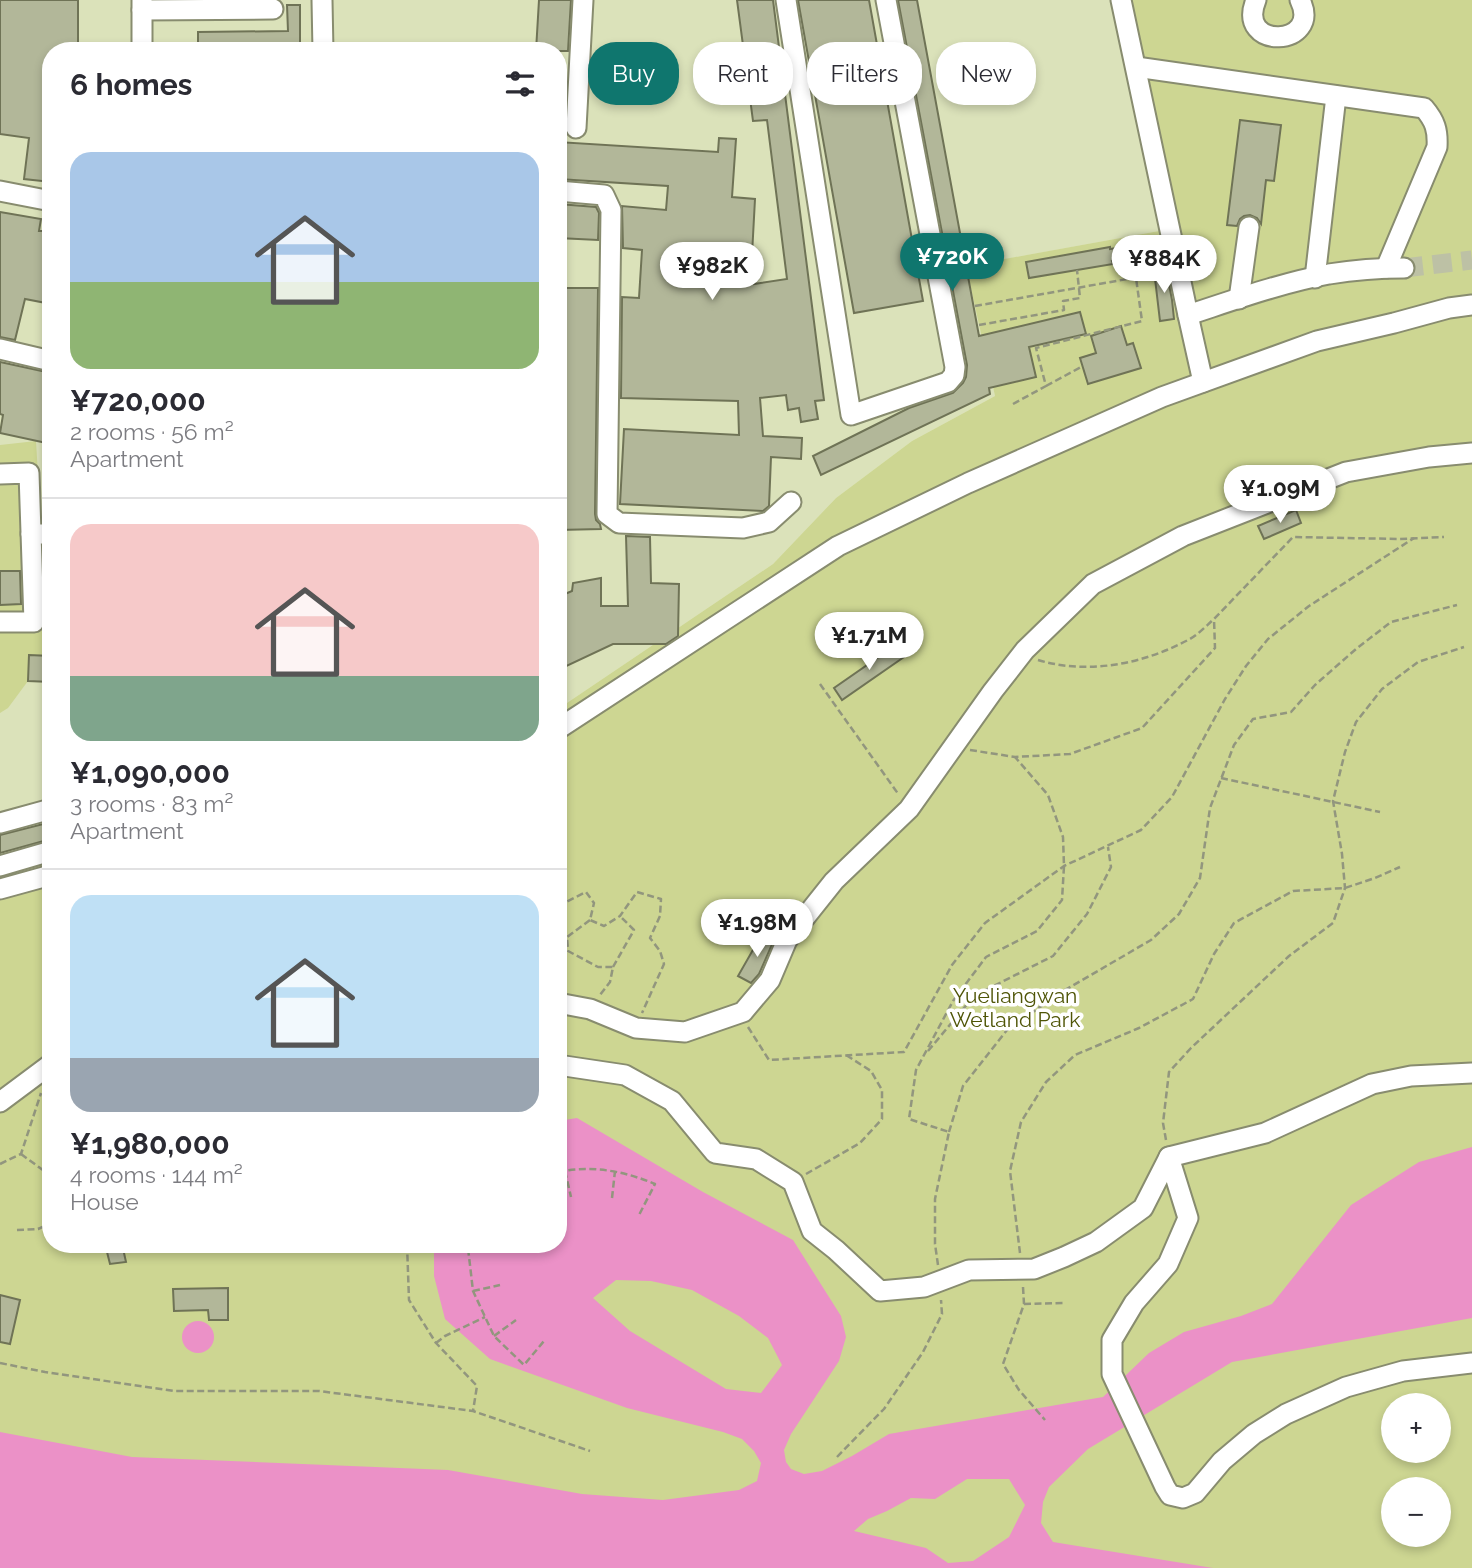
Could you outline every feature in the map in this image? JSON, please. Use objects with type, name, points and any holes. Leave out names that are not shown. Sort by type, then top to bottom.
[{"type":"street","points":[[322,0],[323,42]]},
{"type":"street","points":[[576,128],[583,0]]},
{"type":"street","points":[[786,0],[851,415],[948,382],[954,375],[955,367],[886,0]]},
{"type":"street","points":[[1121,0],[1203,382]]},
{"type":"street","points":[[1256,0],[1253,10],[1257,27],[1271,37],[1280,38],[1300,26],[1304,12],[1300,0]]},
{"type":"street","points":[[142,42],[142,5],[273,9]]},
{"type":"street","points":[[1136,67],[1424,108],[1433,118],[1437,137],[1437,147],[1395,268],[1329,274],[1188,315]]},
{"type":"street","points":[[1315,278],[1336,96]]},
{"type":"street","points":[[0,191],[42,199]]},
{"type":"street","points":[[567,192],[604,195],[611,210],[607,514],[619,523],[743,528],[769,522],[791,502]]},
{"type":"street","points":[[1239,299],[1249,227]]},
{"type":"street","points":[[567,723],[838,545],[992,473],[1162,397],[1317,341],[1449,308],[1472,305]]},
{"type":"street","points":[[0,349],[42,359]]},
{"type":"street","points":[[567,1005],[590,1009],[636,1028],[685,1032],[743,1012],[770,980],[787,940],[834,881],[909,809],[1022,654],[1093,584],[1183,536],[1346,472],[1429,457],[1472,453]]},
{"type":"street","points":[[0,474],[29,472],[41,534],[34,622],[0,622]]},
{"type":"street","points":[[0,823],[42,811]]},
{"type":"street","points":[[0,866],[42,853]]},
{"type":"street","points":[[0,889],[42,877]]},
{"type":"street","points":[[567,1066],[625,1075],[672,1101],[715,1153],[756,1158],[793,1182],[812,1231],[880,1291],[924,1287],[969,1270],[1034,1269],[1096,1241],[1143,1208],[1169,1157],[1265,1133],[1372,1084],[1411,1076],[1472,1073]]},
{"type":"street","points":[[0,1102],[42,1071]]},
{"type":"street","points":[[1169,1157],[1188,1218],[1168,1264],[1134,1303],[1112,1340],[1112,1374],[1170,1495],[1183,1498],[1195,1493],[1222,1461],[1254,1434],[1286,1414],[1346,1387],[1403,1371],[1472,1363]]},
{"type":"path","points":[[975,306],[1150,275],[1160,248],[1173,246]]},
{"type":"path","points":[[979,325],[1064,310],[1063,301],[1080,298],[1077,270]]},
{"type":"path","points":[[1046,386],[1036,348],[1142,321],[1136,278]]},
{"type":"path","points":[[1013,404],[1083,366]]},
{"type":"path","points":[[1022,654],[1056,665],[1102,667],[1140,659],[1190,639],[1214,619],[1293,537],[1444,537]]},
{"type":"path","points":[[729,1016],[748,1026],[769,1060],[904,1052],[952,965],[985,923],[1064,866],[1141,830],[1172,797],[1225,699],[1246,666],[1268,639],[1309,606],[1414,538]]},
{"type":"path","points":[[837,1457],[884,1409],[923,1352],[942,1314],[935,1199],[949,1132],[963,1087],[1007,1030],[1060,993],[1151,940],[1179,914],[1200,878],[1210,808],[1221,778],[1234,745],[1253,719],[1291,712],[1356,649],[1391,622],[1457,605]]},
{"type":"path","points":[[953,747],[1015,757],[1070,754],[1142,727],[1215,648],[1214,619]]},
{"type":"path","points":[[1169,1157],[1163,1122],[1169,1072],[1279,965],[1333,923],[1345,888],[1333,801],[1345,752],[1356,722],[1382,689],[1418,662],[1464,648]]},
{"type":"path","points":[[820,684],[909,809]]},
{"type":"path","points":[[949,1132],[909,1119],[916,1070],[953,1001],[986,957],[1037,932],[1062,900],[1063,836],[1048,795],[1015,757]]},
{"type":"path","points":[[1221,778],[1380,812]]},
{"type":"path","points":[[924,1056],[974,996],[1053,956],[1087,914],[1111,867],[1108,846]]},
{"type":"path","points":[[1045,1420],[1019,1390],[1003,1364],[1024,1304],[1010,1171],[1021,1122],[1046,1082],[1074,1055],[1139,1028],[1192,999],[1214,954],[1234,923],[1293,891],[1345,888],[1400,867]]},
{"type":"path","points":[[567,902],[586,892],[594,903],[590,920],[567,937],[568,951],[598,967],[613,967]]},
{"type":"path","points":[[590,920],[604,926],[620,916],[637,892],[661,899],[660,916],[650,938],[660,951],[664,964],[636,1028]]},
{"type":"path","points":[[590,1009],[610,982],[613,967],[634,930],[620,916]]},
{"type":"path","points":[[793,1182],[860,1143],[882,1119],[882,1090],[871,1071],[846,1055]]},
{"type":"path","points":[[0,1164],[21,1154],[42,1091]]},
{"type":"path","points":[[21,1154],[42,1169]]},
{"type":"path","points":[[567,1171],[615,1171],[655,1184],[638,1217]]},
{"type":"path","points":[[611,1198],[615,1171]]},
{"type":"path","points":[[567,1180],[571,1197]]},
{"type":"path","points":[[17,1230],[42,1227]]},
{"type":"path","points":[[408,1253],[409,1300],[436,1343],[477,1386],[473,1411]]},
{"type":"path","points":[[469,1253],[473,1291],[494,1336],[524,1365],[544,1341]]},
{"type":"path","points":[[473,1291],[500,1285]]},
{"type":"path","points":[[1024,1304],[1064,1303]]},
{"type":"path","points":[[436,1343],[485,1317]]},
{"type":"path","points":[[494,1336],[516,1320]]},
{"type":"path","points":[[0,1363],[173,1391],[319,1391],[473,1411],[590,1451]]},
{"type":"shaded area","points":[[0,0],[1121,0],[1170,229],[967,266],[995,396],[912,441],[836,498],[773,564],[567,703],[567,42],[42,42],[42,877],[0,889]]},
{"type":"shaded area","points":[[577,1118],[703,1192],[793,1240],[841,1316],[846,1337],[839,1361],[791,1434],[784,1450],[786,1462],[791,1469],[804,1474],[822,1471],[889,1434],[1103,1397],[1149,1353],[1184,1332],[1272,1304],[1351,1205],[1419,1162],[1472,1147],[1472,1318],[1232,1362],[1088,1449],[1049,1487],[1043,1502],[1041,1523],[1053,1542],[1213,1568],[0,1568],[0,1432],[132,1457],[448,1470],[582,1494],[663,1500],[739,1490],[757,1481],[761,1463],[742,1439],[627,1408],[490,1359],[445,1319],[434,1276],[434,1253],[567,1253],[567,1120]],"holes":[[[616,1280],[651,1281],[692,1290],[739,1316],[768,1338],[782,1365],[761,1393],[726,1389],[630,1331],[593,1298]],[[967,1479],[1009,1479],[1025,1505],[1009,1537],[973,1561],[948,1563],[926,1548],[854,1531],[868,1519],[911,1498],[935,1499]]]},
{"type":"shaded area","points":[[198,1321],[209,1326],[214,1337],[209,1348],[198,1353],[187,1348],[182,1337],[187,1326]]},
{"type":"green space","name":"Yueliangwan Wetland Park","points":[[1121,0],[1472,0],[1472,1568],[845,1568],[0,1455],[0,872],[42,861],[42,1253],[567,1253],[567,703],[773,564],[836,498],[912,441],[995,396],[966,266],[1170,229]]},
{"type":"green space","points":[[36,441],[42,540],[42,656],[29,655],[28,681],[8,708],[0,713],[0,445]]},
{"type":"building","points":[[0,0],[78,0],[78,42],[42,42],[42,181],[24,179],[29,138],[0,134]]},
{"type":"building","points":[[539,0],[571,0],[568,51],[567,42],[537,42]]},
{"type":"building","points":[[737,0],[773,0],[778,42],[743,42]]},
{"type":"building","points":[[798,0],[869,0],[877,42],[807,42],[807,50]]},
{"type":"building","points":[[898,0],[917,0],[979,336],[1080,312],[1086,334],[1029,347],[1036,377],[989,388],[990,394],[821,475],[813,456],[909,408],[953,393],[966,377],[967,365],[918,105],[922,105],[922,42],[906,42]]},
{"type":"building","points":[[287,5],[300,5],[300,42],[198,42],[198,32],[288,31]]},
{"type":"building","points":[[751,105],[786,105],[824,400],[815,401],[818,419],[801,422],[799,408],[788,410],[786,395],[760,398],[763,436],[802,438],[801,459],[771,457],[769,506],[763,511],[620,504],[624,429],[739,435],[738,401],[621,398],[622,297],[639,298],[642,250],[623,248],[622,206],[666,210],[668,186],[567,180],[567,143],[718,152],[719,138],[736,139],[732,197],[755,199],[752,255],[754,284],[787,279],[767,120],[753,121]]},
{"type":"building","points":[[817,105],[888,105],[923,301],[854,313]]},
{"type":"building","points":[[1240,120],[1281,125],[1274,181],[1266,180],[1261,224],[1257,218],[1250,215],[1240,219],[1237,226],[1227,225]]},
{"type":"building","points":[[567,205],[596,207],[599,213],[598,240],[567,238]]},
{"type":"building","points":[[0,212],[41,219],[39,231],[42,231],[42,302],[25,299],[15,340],[0,337]]},
{"type":"building","points":[[1145,244],[1147,256],[1029,278],[1026,262],[1110,247]]},
{"type":"building","points":[[1166,269],[1174,319],[1160,321],[1154,270]]},
{"type":"building","points":[[567,288],[598,288],[595,514],[601,529],[567,530]]},
{"type":"building","points":[[1121,326],[1127,345],[1133,343],[1141,368],[1088,384],[1080,358],[1096,353],[1091,336]]},
{"type":"building","points":[[0,362],[42,371],[42,442],[0,433],[3,415],[0,414]]},
{"type":"building","points":[[1296,510],[1301,523],[1264,539],[1258,526]]},
{"type":"building","points":[[626,536],[650,537],[651,583],[679,584],[678,636],[666,644],[613,644],[567,666],[567,593],[572,591],[573,583],[601,578],[601,606],[628,606]]},
{"type":"building","points":[[0,571],[20,571],[21,604],[0,605]]},
{"type":"building","points":[[896,645],[904,657],[842,700],[834,688]]},
{"type":"building","points":[[29,655],[42,656],[42,682],[28,681]]},
{"type":"building","points":[[42,824],[42,841],[0,853],[0,835]]},
{"type":"building","points":[[762,934],[774,940],[759,974],[751,983],[738,976]]},
{"type":"building","points":[[107,1253],[124,1253],[126,1262],[110,1264]]},
{"type":"building","points":[[228,1288],[228,1320],[209,1320],[208,1310],[174,1311],[173,1289]]},
{"type":"building","points":[[0,1295],[20,1300],[10,1344],[0,1342]]},
{"type":"tunnel","points":[[1404,268],[1472,260]]}]
